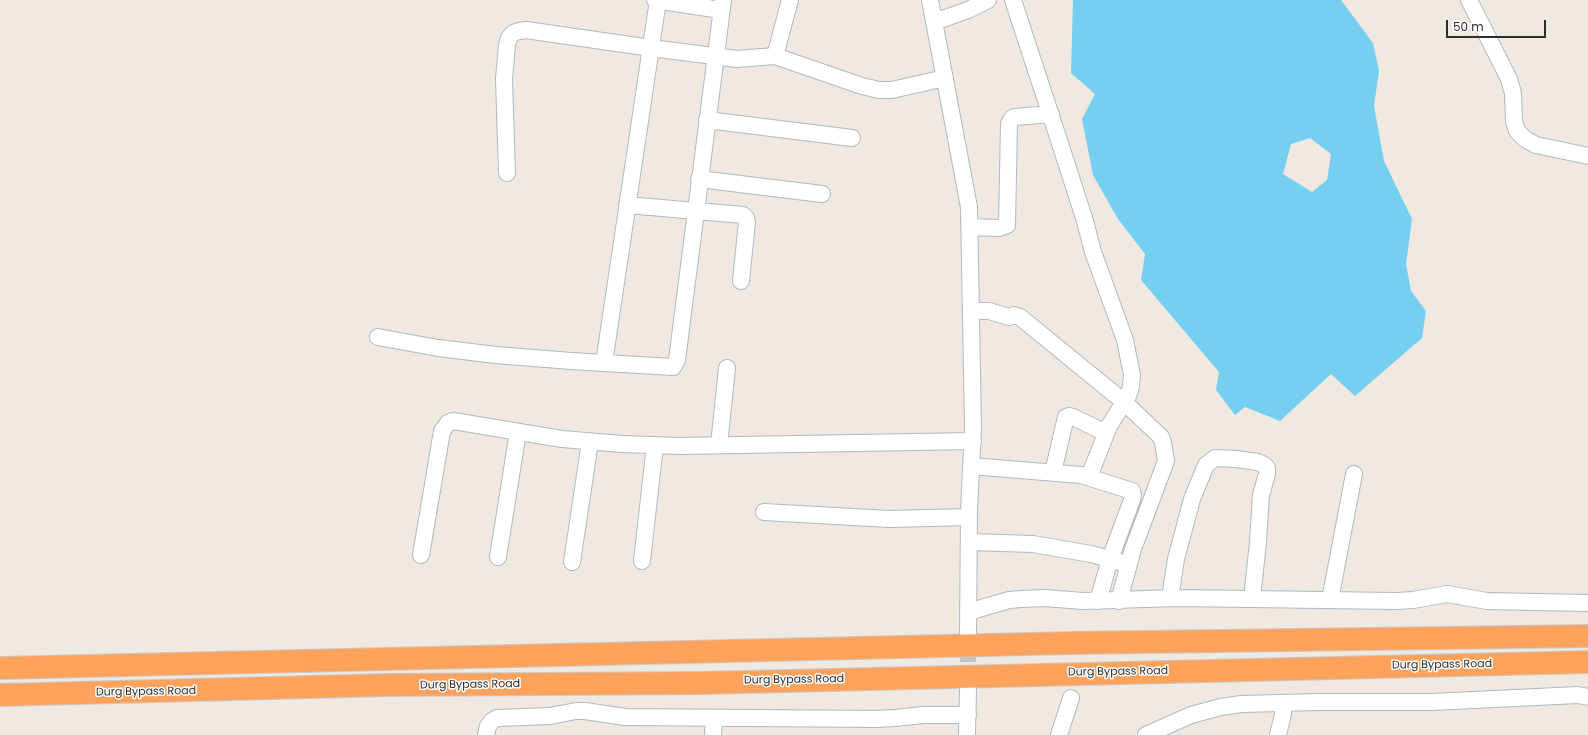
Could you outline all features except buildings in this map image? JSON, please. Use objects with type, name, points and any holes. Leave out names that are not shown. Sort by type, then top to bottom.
[{"type":"highway","points":[[0,668],[1072,643],[1588,636]]},
{"type":"highway","name":"Durg Bypass Road","points":[[0,695],[388,685],[702,683],[1588,662]]},
{"type":"street","points":[[378,337],[438,348],[474,352],[604,364],[668,368],[673,367],[677,360],[722,5],[657,0],[604,364]]},
{"type":"street","points":[[775,56],[790,0]]},
{"type":"street","points":[[930,0],[969,207],[972,311],[973,441],[969,518],[968,634]]},
{"type":"street","points":[[934,22],[968,10],[988,0]]},
{"type":"street","points":[[1013,0],[1085,221],[1093,252],[1125,340],[1132,375],[1131,387],[1106,434],[1089,477]]},
{"type":"street","points":[[1469,0],[1509,79],[1513,93],[1514,121],[1517,131],[1525,139],[1536,144],[1588,156]]},
{"type":"street","points":[[507,172],[504,78],[507,45],[509,38],[513,33],[526,30],[715,56],[750,58],[769,55],[775,56],[862,86],[879,90],[892,90],[945,78]]},
{"type":"street","points":[[970,227],[999,228],[1007,225],[1009,124],[1011,120],[1014,117],[1051,114]]},
{"type":"street","points":[[707,120],[852,138]]},
{"type":"street","points":[[699,179],[822,194]]},
{"type":"street","points":[[627,205],[738,214],[746,218],[747,222],[741,281]]},
{"type":"street","points":[[972,311],[996,312],[1009,317],[1018,315],[1121,408],[1161,437],[1166,461],[1129,564],[1119,601]]},
{"type":"street","points":[[719,445],[727,368]]},
{"type":"street","points":[[1053,472],[1066,417],[1073,417],[1106,434]]},
{"type":"street","points":[[421,555],[444,427],[453,421],[590,442],[655,445],[973,441]]},
{"type":"street","points":[[498,557],[518,432]]},
{"type":"street","points":[[572,562],[590,442]]},
{"type":"street","points":[[642,561],[655,445]]},
{"type":"street","points":[[1170,598],[1176,559],[1192,499],[1206,465],[1215,458],[1258,462],[1267,468],[1261,495],[1252,599]]},
{"type":"street","points":[[971,466],[1053,472],[1089,477],[1132,491],[1133,495],[1110,559],[1098,601]]},
{"type":"street","points":[[1330,600],[1354,474]]},
{"type":"street","points":[[764,512],[889,519],[969,518]]},
{"type":"street","points":[[969,542],[1033,544],[1091,554],[1129,564]]},
{"type":"street","points":[[968,612],[1008,600],[1022,599],[1119,601],[1170,598],[1396,601],[1413,600],[1447,594],[1487,600],[1588,603]]},
{"type":"street","points":[[967,735],[968,690]]},
{"type":"street","points":[[1146,735],[1191,715],[1221,707],[1283,703],[1432,702],[1578,695],[1588,697]]},
{"type":"street","points":[[1059,735],[1071,698]]},
{"type":"street","points":[[1278,735],[1283,714],[1283,703]]},
{"type":"street","points":[[486,735],[488,726],[497,718],[550,716],[576,711],[625,717],[714,718],[876,719],[923,715],[968,714]]},
{"type":"street","points":[[713,735],[714,718]]},
{"type":"water","points":[[1073,0],[1341,0],[1373,43],[1379,71],[1374,106],[1384,161],[1412,219],[1406,264],[1411,291],[1426,311],[1422,338],[1355,396],[1331,374],[1280,421],[1245,407],[1235,415],[1216,390],[1219,372],[1141,280],[1145,254],[1118,219],[1093,175],[1082,119],[1095,94],[1071,73]],"holes":[[[1310,138],[1331,154],[1327,180],[1312,192],[1283,174],[1291,144]]]},
{"type":"tunnel","points":[[968,636],[968,686]]}]
